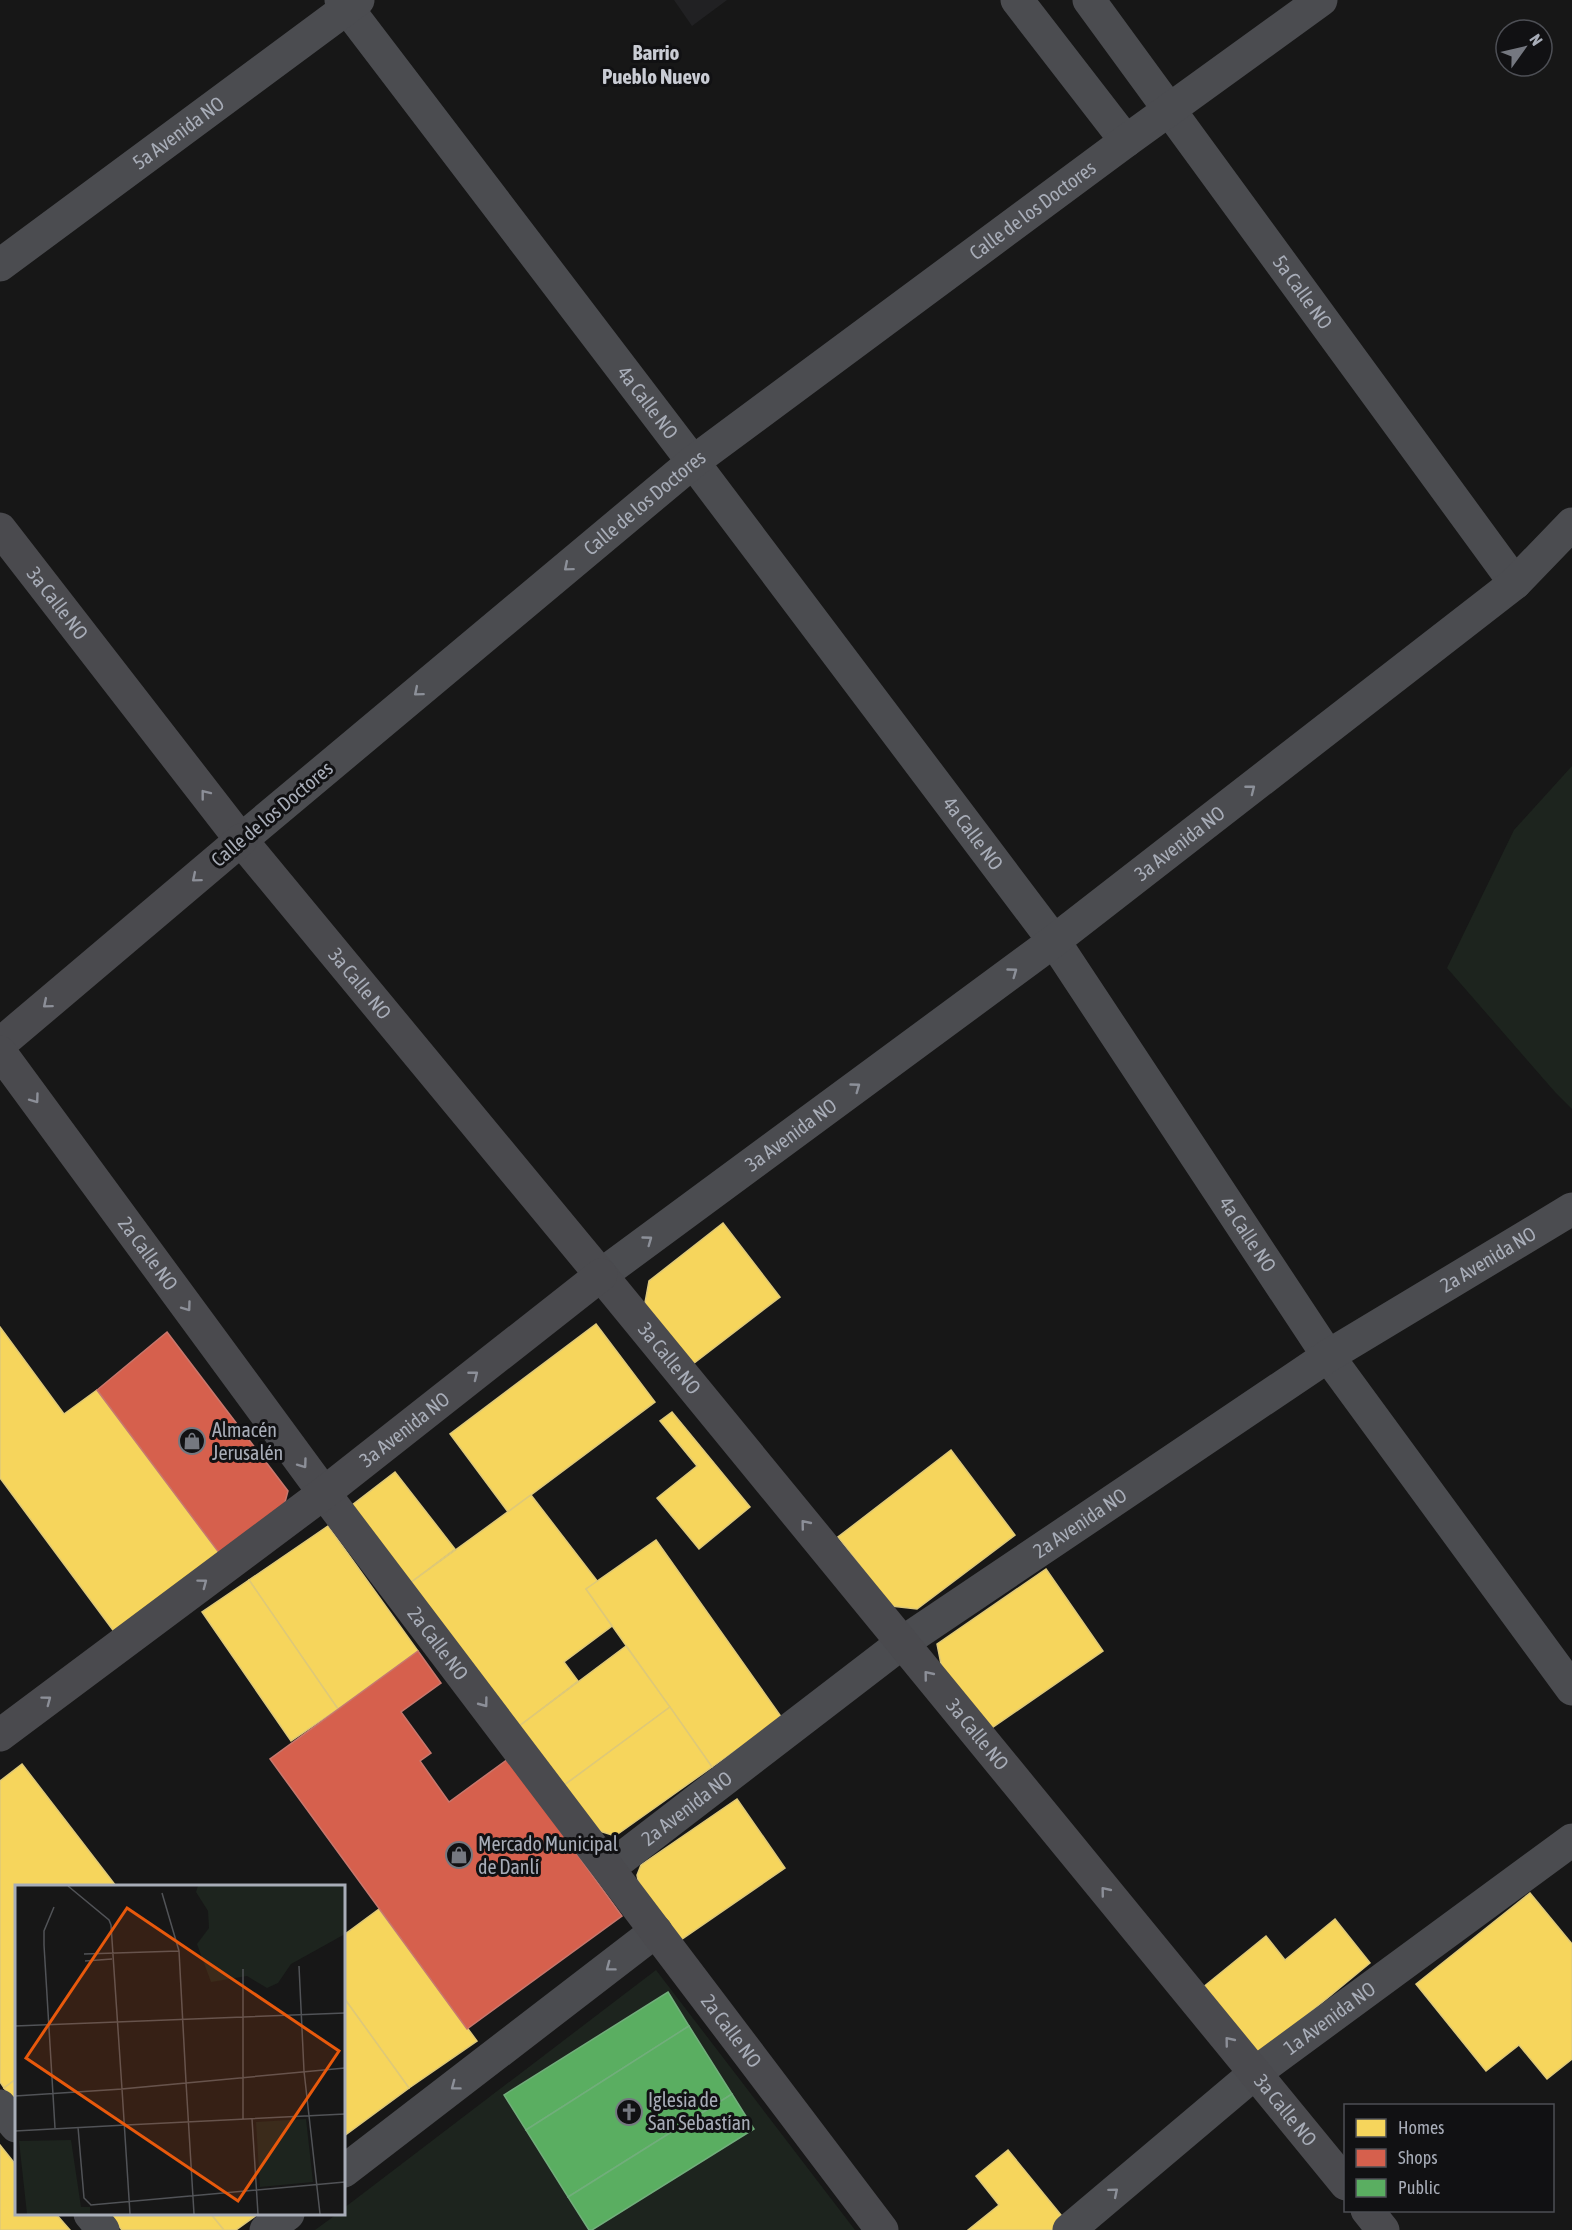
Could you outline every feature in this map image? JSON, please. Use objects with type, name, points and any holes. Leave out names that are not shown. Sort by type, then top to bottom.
[{"type":"main road","name":"3a Calle NO","points":[[0,529],[241,840],[601,1275],[1344,2182]]},
{"type":"main road","name":"Calle de los Doctores","points":[[0,1044],[241,840]]},
{"type":"main road","name":"2a Calle NO","points":[[0,1052],[324,1493],[882,2230]]},
{"type":"main road","name":"3a Avenida NO","points":[[0,1735],[324,1493],[601,1275]]},
{"type":"main road","points":[[1368,2212],[1383,2230]]},
{"type":"street","points":[[1017,0],[1126,141]]},
{"type":"street","name":"5a Calle NO","points":[[1089,0],[1515,584]]},
{"type":"street","name":"Calle de los Doctores","points":[[241,840],[693,462],[1168,110],[1321,0]]},
{"type":"street","name":"5a Avenida NO","points":[[0,265],[348,3]]},
{"type":"street","name":"4a Calle NO","points":[[348,3],[1054,941],[1328,1356],[1572,1689]]},
{"type":"street","name":"3a Avenida NO","points":[[601,1275],[1054,941],[1515,584],[1572,524]]},
{"type":"street","name":"2a Avenida NO","points":[[609,1868],[902,1643],[1328,1356],[1572,1209]]},
{"type":"street","name":"1a Avenida NO","points":[[1069,2230],[1255,2073],[1572,1840]]},
{"type":"street","points":[[345,2170],[656,1931]]},
{"type":"street","points":[[0,2106],[15,2125]]},
{"type":"street","points":[[91,2215],[103,2230]]},
{"type":"street","points":[[266,2230],[287,2215]]},
{"type":"shaded area","points":[[674,0],[727,0],[692,26]]},
{"type":"shaded area","points":[[1572,766],[1572,1109],[1447,968],[1514,830]]},
{"type":"shaded area","points":[[656,1970],[855,2230],[315,2230],[336,2215],[345,2215],[345,2207]]},
{"type":"building: Homes","points":[[723,1223],[780,1297],[689,1367],[644,1308],[649,1281]]},
{"type":"building: Homes","points":[[596,1324],[655,1402],[508,1512],[450,1434]]},
{"type":"building: Homes","points":[[0,1327],[64,1414],[97,1390],[223,1558],[118,1637],[0,1478]]},
{"type":"building: Homes","points":[[672,1412],[750,1507],[699,1549],[657,1498],[697,1466],[660,1421]]},
{"type":"building: Homes","points":[[951,1450],[1015,1535],[917,1609],[891,1606],[838,1537]]},
{"type":"building: Homes","points":[[395,1472],[455,1549],[406,1586],[347,1509]]},
{"type":"building: Homes","points":[[531,1495],[598,1582],[586,1589],[612,1626],[564,1662],[578,1681],[514,1730],[406,1586]]},
{"type":"building: Homes","points":[[328,1526],[418,1651],[338,1709],[249,1580]]},
{"type":"building: Homes","points":[[656,1540],[782,1718],[712,1767],[586,1589]]},
{"type":"building: Homes","points":[[1046,1569],[1103,1651],[986,1732],[942,1669],[937,1644]]},
{"type":"building: Homes","points":[[249,1580],[338,1709],[291,1741],[202,1612]]},
{"type":"building: Homes","points":[[626,1646],[670,1707],[559,1789],[514,1730]]},
{"type":"building: Homes","points":[[670,1707],[712,1767],[615,1836],[587,1827],[559,1789]]},
{"type":"building: Homes","points":[[22,1764],[115,1885],[15,1885],[15,2080],[4,2088],[0,2082],[0,1781]]},
{"type":"building: Homes","points":[[737,1799],[785,1868],[675,1944],[641,1894],[637,1875],[641,1865]]},
{"type":"building: Homes","points":[[1530,1893],[1572,1944],[1572,2059],[1547,2079],[1519,2045],[1486,2071],[1416,1984]]},
{"type":"building: Homes","points":[[379,1909],[477,2041],[409,2088],[345,1999],[345,1934]]},
{"type":"building: Homes","points":[[1335,1919],[1370,1963],[1257,2056],[1202,1988],[1266,1936],[1285,1960]]},
{"type":"building: Homes","points":[[345,1999],[409,2088],[345,2135]]},
{"type":"building: Homes","points":[[15,2080],[15,2101],[4,2088]]},
{"type":"building: Homes","points":[[0,2145],[15,2164],[15,2215],[57,2215],[70,2230],[0,2230]]},
{"type":"building: Homes","points":[[1008,2150],[1065,2220],[1052,2230],[968,2230],[999,2205],[976,2176]]},
{"type":"building: Homes","points":[[109,2215],[212,2215],[224,2230],[122,2230]]},
{"type":"building: Homes","points":[[212,2215],[257,2215],[236,2230],[224,2230]]},
{"type":"building: Shops","name":"Almacén Jerusalén","points":[[167,1332],[288,1491],[284,1506],[223,1558],[97,1390]]},
{"type":"building: Shops","name":"Mercado Municipal de Danlí","points":[[418,1651],[441,1683],[401,1712],[431,1753],[420,1761],[449,1802],[508,1759],[622,1916],[467,2029],[270,1759]]},
{"type":"building: Public","points":[[668,1992],[689,2026],[526,2130],[504,2095]]},
{"type":"building: Public","name":"Iglesia de San Sebastían","points":[[689,2026],[732,2094],[568,2197],[526,2130]]},
{"type":"building: Public","points":[[732,2094],[754,2129],[589,2230],[568,2197]]},
{"type":"place","name":"Almacén Jerusalén","points":[[192,1441]]},
{"type":"place","name":"Mercado Municipal de Danlí","points":[[459,1855]]},
{"type":"place","name":"Iglesia de San Sebastían","points":[[629,2112]]},
{"type":"district","name":"Barrio Pueblo Nuevo","points":[[656,65]]}]
